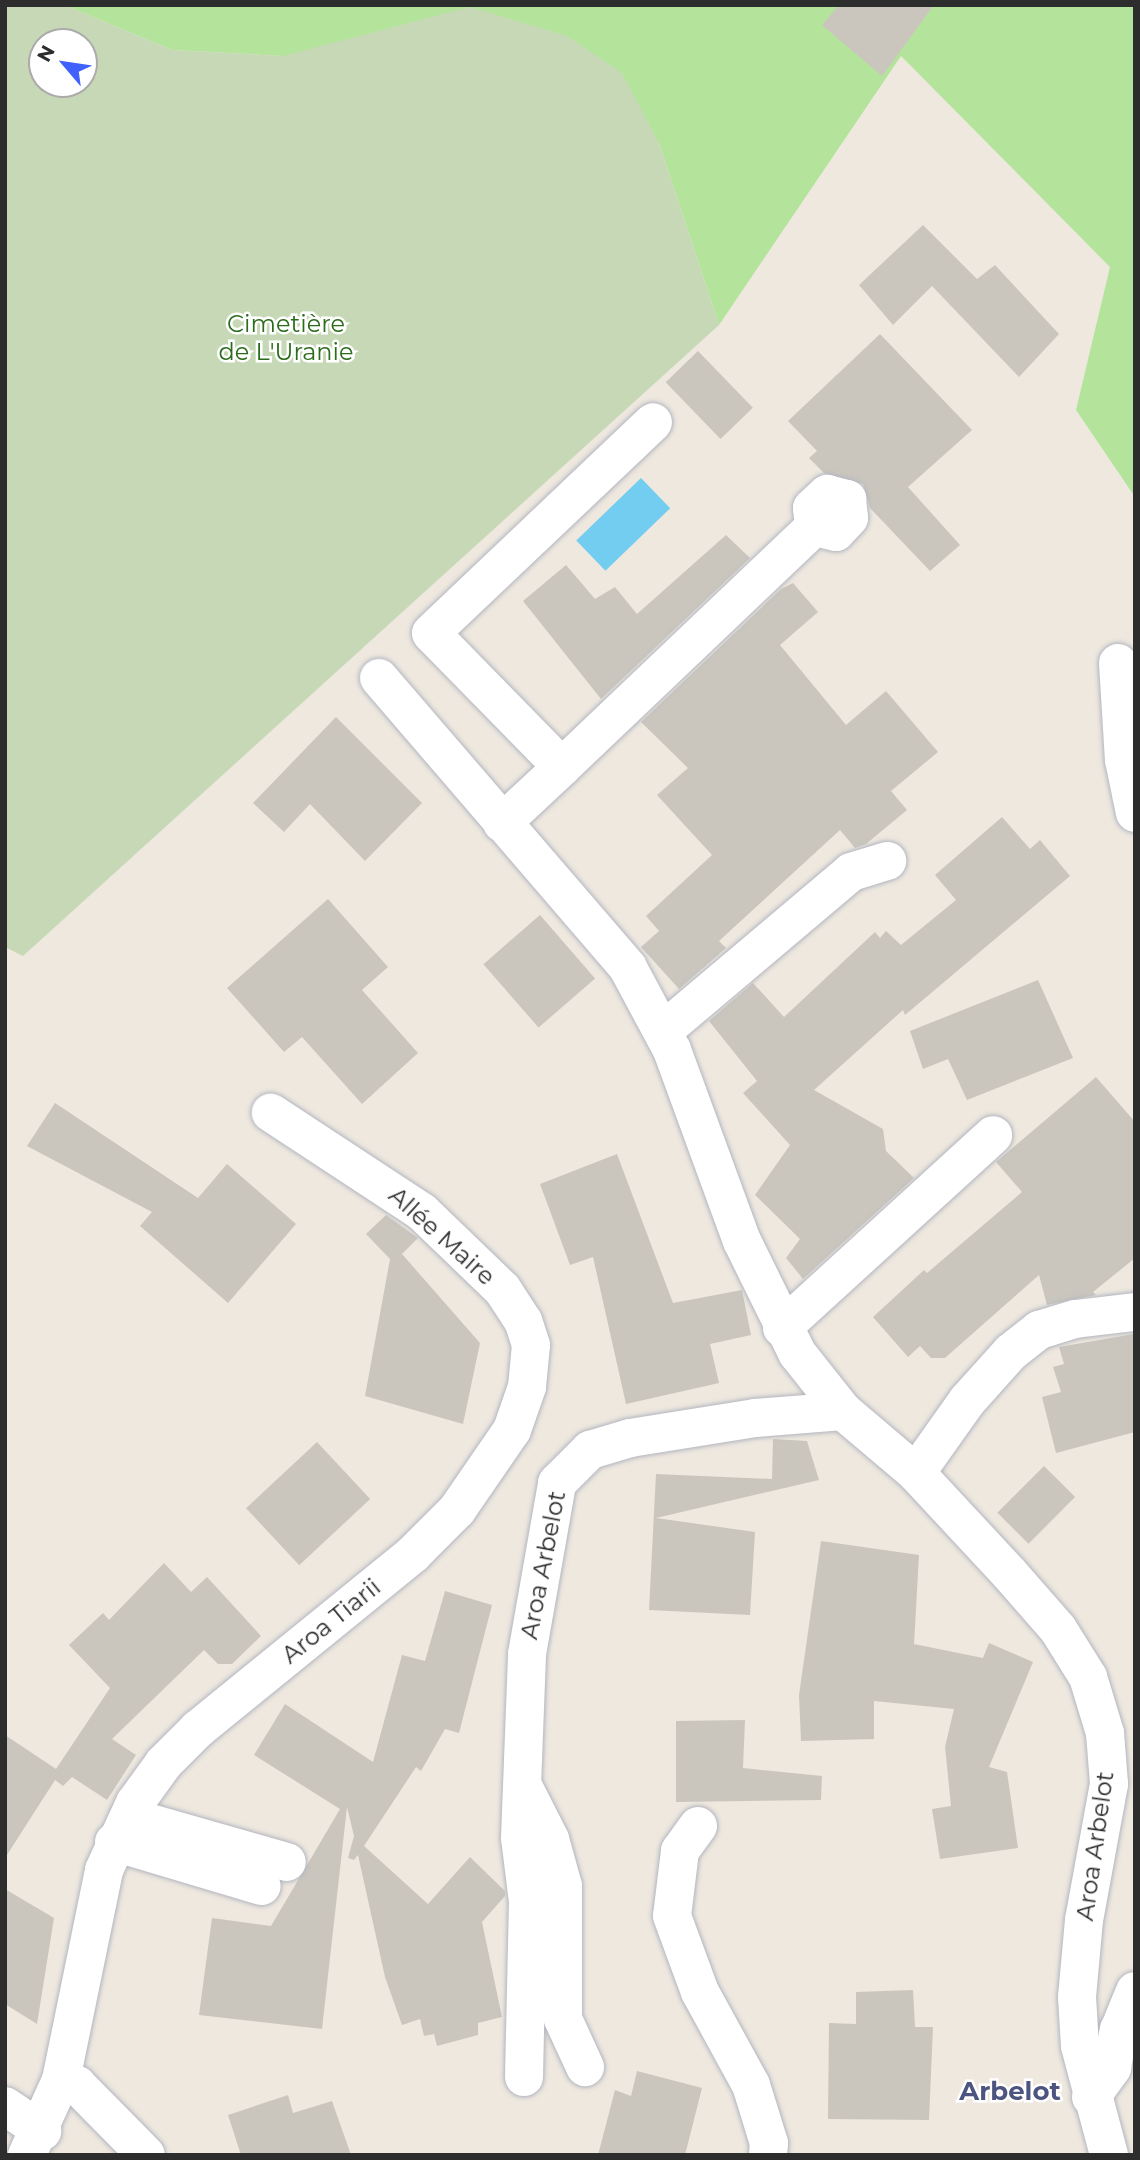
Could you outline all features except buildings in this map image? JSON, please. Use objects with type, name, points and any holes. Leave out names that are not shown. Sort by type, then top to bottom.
[{"type":"street","points":[[562,767],[430,633],[653,422]]},
{"type":"street","points":[[491,810],[562,767],[814,527]]},
{"type":"street","points":[[1118,663],[1124,760],[1135,813]]},
{"type":"street","name":"Aroa Arbelot","points":[[379,678],[628,968],[663,1031],[743,1245],[782,1328],[843,1411],[916,1473],[1058,1629],[1088,1677],[1105,1733],[1109,1784],[1084,1920],[1077,1997],[1080,2046],[1091,2097],[1109,2155]]},
{"type":"street","points":[[663,1031],[852,872],[887,861]]},
{"type":"street","name":"Allée Maire","points":[[271,1113],[422,1212],[502,1289],[523,1321],[531,1345],[527,1387],[519,1413]]},
{"type":"street","points":[[782,1328],[993,1135]]},
{"type":"street","points":[[916,1473],[967,1401],[1011,1352],[1039,1330],[1075,1319],[1135,1312]]},
{"type":"street","name":"Aroa Arbelot","points":[[524,2077],[529,1978],[528,1902],[520,1838],[527,1654],[555,1493],[565,1470],[590,1450],[629,1438],[755,1418],[843,1411]]},
{"type":"street","name":"Aroa Tiarii","points":[[5,2106],[34,2143],[61,2080],[92,1914],[121,1829],[164,1762],[198,1729],[412,1554],[457,1510],[487,1470],[519,1413]]},
{"type":"street","points":[[522,1783],[550,1839],[563,1886],[563,2019],[585,2067]]},
{"type":"street","points":[[698,1826],[677,1862],[672,1916],[700,1992],[751,2085],[769,2143],[768,2155]]},
{"type":"street","points":[[121,1829],[275,1874]]},
{"type":"street","points":[[1091,2097],[1112,2068],[1119,2030],[1135,1991]]},
{"type":"street","points":[[61,2080],[77,2085],[146,2155]]},
{"type":"green space","name":"Cimetière de L'Uranie","points":[[5,5],[64,5],[172,50],[283,56],[470,7],[567,36],[622,73],[659,143],[719,325],[23,956],[5,947]]},
{"type":"green space","points":[[64,5],[1135,5],[1135,497],[1076,410],[1110,267],[901,56],[719,325],[659,143],[283,56],[172,50]]},
{"type":"water","points":[[641,478],[670,508],[605,571],[576,541]]},
{"type":"district","name":"Arbelot","points":[[1010,2092]]}]
